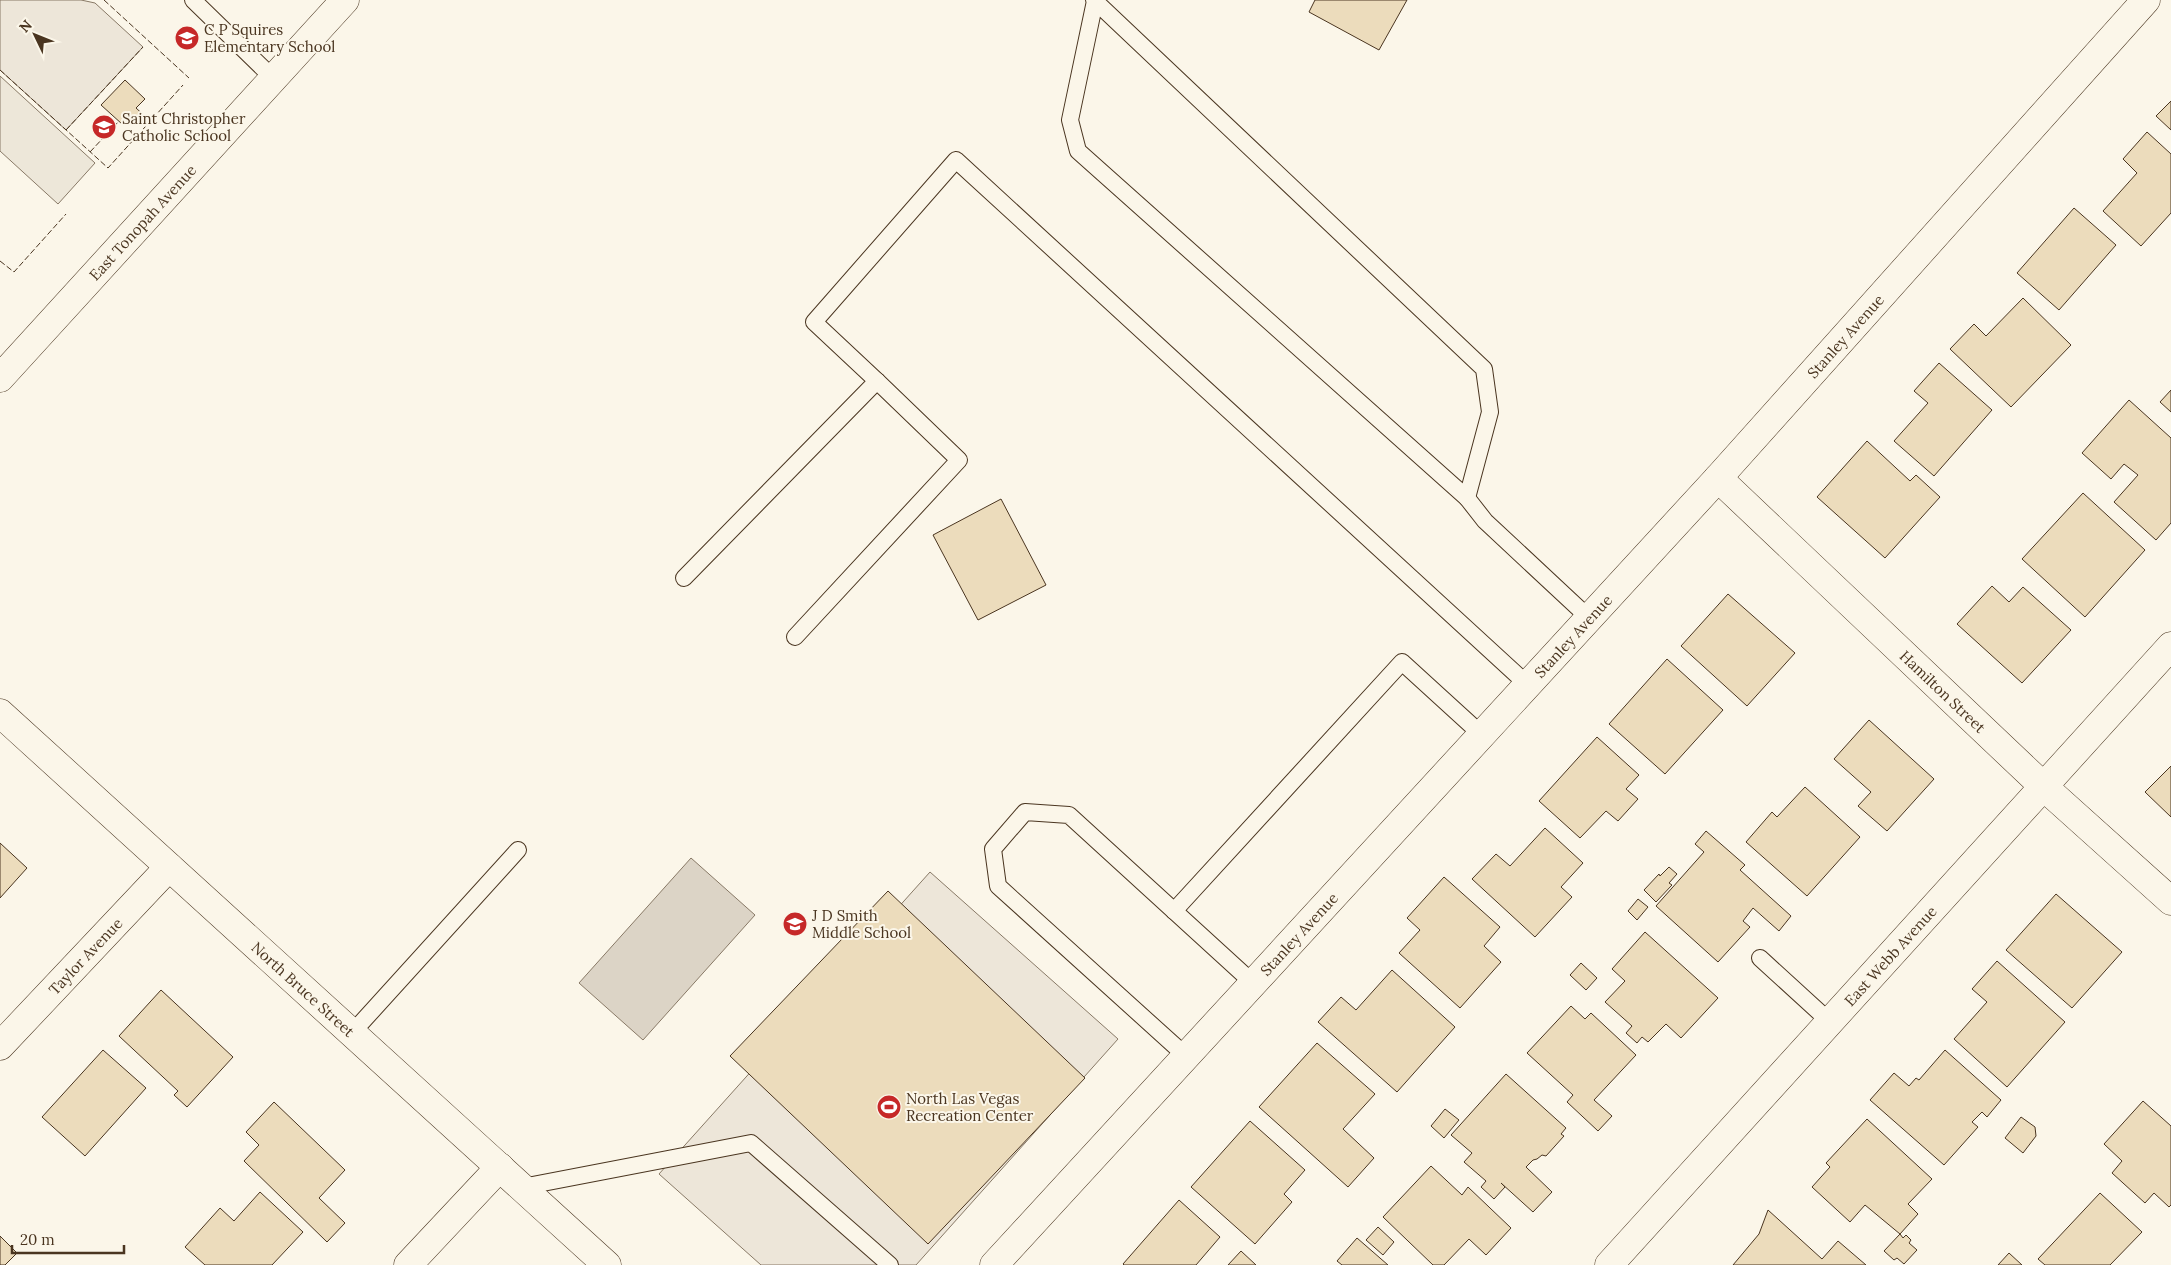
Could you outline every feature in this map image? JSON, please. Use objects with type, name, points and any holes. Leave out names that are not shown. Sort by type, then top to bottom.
[{"type":"street","name":"East Tonopah Avenue","points":[[0,378],[345,0]]},
{"type":"street","name":"Stanley Avenue","points":[[994,1265],[1718,478],[2146,0]]},
{"type":"street","name":"Hamilton Street","points":[[1718,478],[2044,787],[2171,902]]},
{"type":"street","name":"East Webb Avenue","points":[[1609,1265],[2171,646]]},
{"type":"street","name":"North Bruce Street","points":[[0,713],[607,1265]]},
{"type":"street","name":"Taylor Avenue","points":[[0,1046],[170,867]]},
{"type":"street","points":[[408,1265],[500,1167]]},
{"type":"lane","points":[[193,0],[274,79]]},
{"type":"lane","points":[[1095,1],[1484,369],[1490,412],[1467,498]]},
{"type":"lane","points":[[1095,1],[1070,120],[1078,151],[1467,498],[1485,521],[1589,618]]},
{"type":"lane","points":[[795,637],[959,460],[814,322],[956,160],[1528,685]]},
{"type":"lane","points":[[684,578],[877,381]]},
{"type":"lane","points":[[1174,911],[1402,662],[1482,735]]},
{"type":"lane","points":[[1186,1056],[998,886],[992,849],[1025,812],[1069,815],[1254,983]]},
{"type":"lane","points":[[352,1033],[518,850]]},
{"type":"lane","points":[[1760,958],[1830,1022]]},
{"type":"lane","points":[[522,1187],[751,1144],[890,1265]]},
{"type":"shaded area","name":"Saint Christopher Catholic School","points":[[0,0],[81,0],[95,3],[143,47],[66,130],[0,70]]},
{"type":"shaded area","points":[[0,76],[95,163],[58,204],[0,151]]},
{"type":"shaded area","points":[[691,858],[755,915],[643,1040],[579,983]]},
{"type":"shaded area","name":"North Las Vegas Recreation Center","points":[[930,872],[1118,1039],[916,1265],[761,1265],[659,1174]]},
{"type":"building","points":[[1315,0],[1407,0],[1379,50],[1309,12]]},
{"type":"building","points":[[125,80],[145,99],[136,108],[147,118],[140,124],[130,115],[122,124],[101,105]]},
{"type":"building","points":[[2171,101],[2171,130],[2156,116]]},
{"type":"building","points":[[2147,132],[2171,154],[2171,213],[2141,246],[2103,211],[2137,173],[2123,159]]},
{"type":"building","points":[[2074,208],[2116,245],[2059,310],[2017,273]]},
{"type":"building","points":[[2023,298],[2071,345],[2011,407],[1950,349],[1974,324],[1986,336]]},
{"type":"building","points":[[1939,363],[1992,410],[1934,476],[1894,441],[1928,403],[1914,391]]},
{"type":"building","points":[[2171,390],[2171,412],[2160,402]]},
{"type":"building","points":[[2129,400],[2171,438],[2171,523],[2156,540],[2114,502],[2138,475],[2124,464],[2111,479],[2082,453]]},
{"type":"building","points":[[1867,441],[1910,481],[1916,475],[1940,497],[1885,558],[1817,497]]},
{"type":"building","points":[[2083,493],[2145,550],[2085,617],[2022,559]]},
{"type":"building","points":[[1001,499],[1046,585],[978,620],[933,535]]},
{"type":"building","points":[[1992,586],[2009,602],[2023,587],[2071,630],[2022,683],[1957,624]]},
{"type":"building","points":[[1728,594],[1795,653],[1747,706],[1681,646]]},
{"type":"building","points":[[1667,659],[1723,710],[1665,774],[1609,724]]},
{"type":"building","points":[[1869,720],[1934,779],[1887,831],[1858,806],[1871,792],[1834,759]]},
{"type":"building","points":[[1597,737],[1639,775],[1626,789],[1638,799],[1618,821],[1606,811],[1580,838],[1539,801]]},
{"type":"building","points":[[2171,766],[2171,817],[2145,792]]},
{"type":"building","points":[[1805,787],[1860,837],[1807,896],[1746,842],[1772,812],[1777,817]]},
{"type":"building","points":[[1545,828],[1583,863],[1561,887],[1572,897],[1535,937],[1472,879],[1496,854],[1510,866]]},
{"type":"building","points":[[1706,831],[1745,865],[1740,870],[1791,916],[1779,931],[1753,908],[1743,921],[1750,927],[1718,962],[1656,906],[1704,852],[1695,844]]},
{"type":"building","points":[[0,843],[27,868],[0,898]]},
{"type":"building","points":[[1669,867],[1677,874],[1669,883],[1672,885],[1656,902],[1644,890],[1659,874],[1660,876]]},
{"type":"building","points":[[1444,877],[1500,927],[1484,946],[1501,962],[1460,1008],[1399,953],[1420,930],[1407,918]]},
{"type":"building","points":[[888,891],[1085,1078],[928,1244],[730,1056]]},
{"type":"building","points":[[2056,894],[2122,952],[2072,1008],[2006,950]]},
{"type":"building","points":[[1638,899],[1648,907],[1637,920],[1628,911]]},
{"type":"building","points":[[1645,932],[1718,998],[1681,1038],[1666,1024],[1648,1042],[1642,1037],[1637,1043],[1626,1033],[1632,1026],[1605,1002],[1625,981],[1612,969]]},
{"type":"building","points":[[1997,961],[2065,1022],[2007,1087],[1954,1039],[1987,1002],[1972,989]]},
{"type":"building","points":[[1581,963],[1597,978],[1586,990],[1570,975]]},
{"type":"building","points":[[1392,970],[1455,1027],[1397,1092],[1318,1022],[1341,997],[1356,1010]]},
{"type":"building","points":[[161,990],[233,1057],[187,1107],[174,1095],[178,1091],[119,1036]]},
{"type":"building","points":[[1571,1006],[1585,1019],[1591,1013],[1636,1055],[1594,1100],[1612,1116],[1598,1131],[1567,1102],[1573,1095],[1527,1053]]},
{"type":"building","points":[[1317,1043],[1375,1094],[1343,1129],[1374,1158],[1348,1187],[1259,1107]]},
{"type":"building","points":[[103,1050],[146,1088],[85,1156],[42,1117]]},
{"type":"building","points":[[1945,1050],[2001,1100],[1987,1117],[1982,1112],[1972,1122],[1978,1127],[1944,1165],[1870,1100],[1894,1073],[1909,1086],[1916,1078],[1919,1080]]},
{"type":"building","points":[[1506,1074],[1566,1128],[1561,1134],[1564,1136],[1546,1156],[1542,1155],[1526,1167],[1552,1192],[1533,1212],[1501,1183],[1505,1187],[1494,1199],[1481,1187],[1486,1181],[1464,1162],[1472,1153],[1451,1135]]},
{"type":"building","points":[[2143,1101],[2171,1126],[2171,1205],[2169,1207],[2154,1193],[2145,1203],[2112,1173],[2122,1161],[2104,1144]]},
{"type":"building","points":[[274,1102],[345,1170],[319,1198],[345,1223],[327,1242],[244,1161],[259,1145],[246,1132]]},
{"type":"building","points":[[1445,1109],[1459,1120],[1444,1138],[1431,1126]]},
{"type":"building","points":[[2021,1117],[2035,1127],[2036,1136],[2023,1153],[2005,1138]]},
{"type":"building","points":[[1867,1119],[1932,1179],[1908,1204],[1918,1214],[1900,1234],[1865,1205],[1850,1222],[1812,1187],[1830,1167],[1826,1163]]},
{"type":"building","points":[[1250,1121],[1305,1170],[1284,1194],[1292,1202],[1255,1244],[1191,1187]]},
{"type":"building","points":[[1431,1166],[1462,1195],[1468,1187],[1511,1228],[1486,1255],[1469,1239],[1444,1265],[1433,1265],[1383,1217]]},
{"type":"building","points":[[260,1192],[303,1232],[272,1265],[205,1265],[185,1247],[220,1208],[234,1221]]},
{"type":"building","points":[[2100,1193],[2142,1232],[2110,1265],[2045,1265],[2038,1259]]},
{"type":"building","points":[[1179,1200],[1220,1237],[1196,1265],[1124,1265],[1123,1264]]},
{"type":"building","points":[[1768,1210],[1822,1259],[1838,1241],[1866,1265],[1733,1265],[1759,1234]]},
{"type":"building","points":[[1378,1227],[1394,1242],[1383,1255],[1366,1240]]},
{"type":"building","points":[[1900,1234],[1903,1238],[1906,1235],[1911,1240],[1909,1243],[1917,1250],[1904,1264],[1897,1258],[1894,1260],[1884,1251]]},
{"type":"building","points":[[0,1236],[17,1253],[5,1265],[0,1265]]},
{"type":"building","points":[[1357,1238],[1388,1265],[1342,1265],[1337,1261]]},
{"type":"building","points":[[1241,1251],[1256,1265],[1228,1265]]},
{"type":"building","points":[[2009,1253],[2022,1265],[1998,1265]]},
{"type":"fence","points":[[104,0],[189,78]]},
{"type":"fence","points":[[66,130],[143,47]]},
{"type":"fence","points":[[0,70],[108,168],[183,85]]},
{"type":"fence","points":[[90,152],[119,121]]},
{"type":"fence","points":[[0,261],[14,272],[66,214]]},
{"type":"place","name":"C P Squires Elementary School","points":[[187,38]]},
{"type":"place","name":"Saint Christopher Catholic School","points":[[104,127]]},
{"type":"place","name":"J D Smith Middle School","points":[[795,924]]},
{"type":"place","name":"North Las Vegas Recreation Center","points":[[889,1107]]}]
